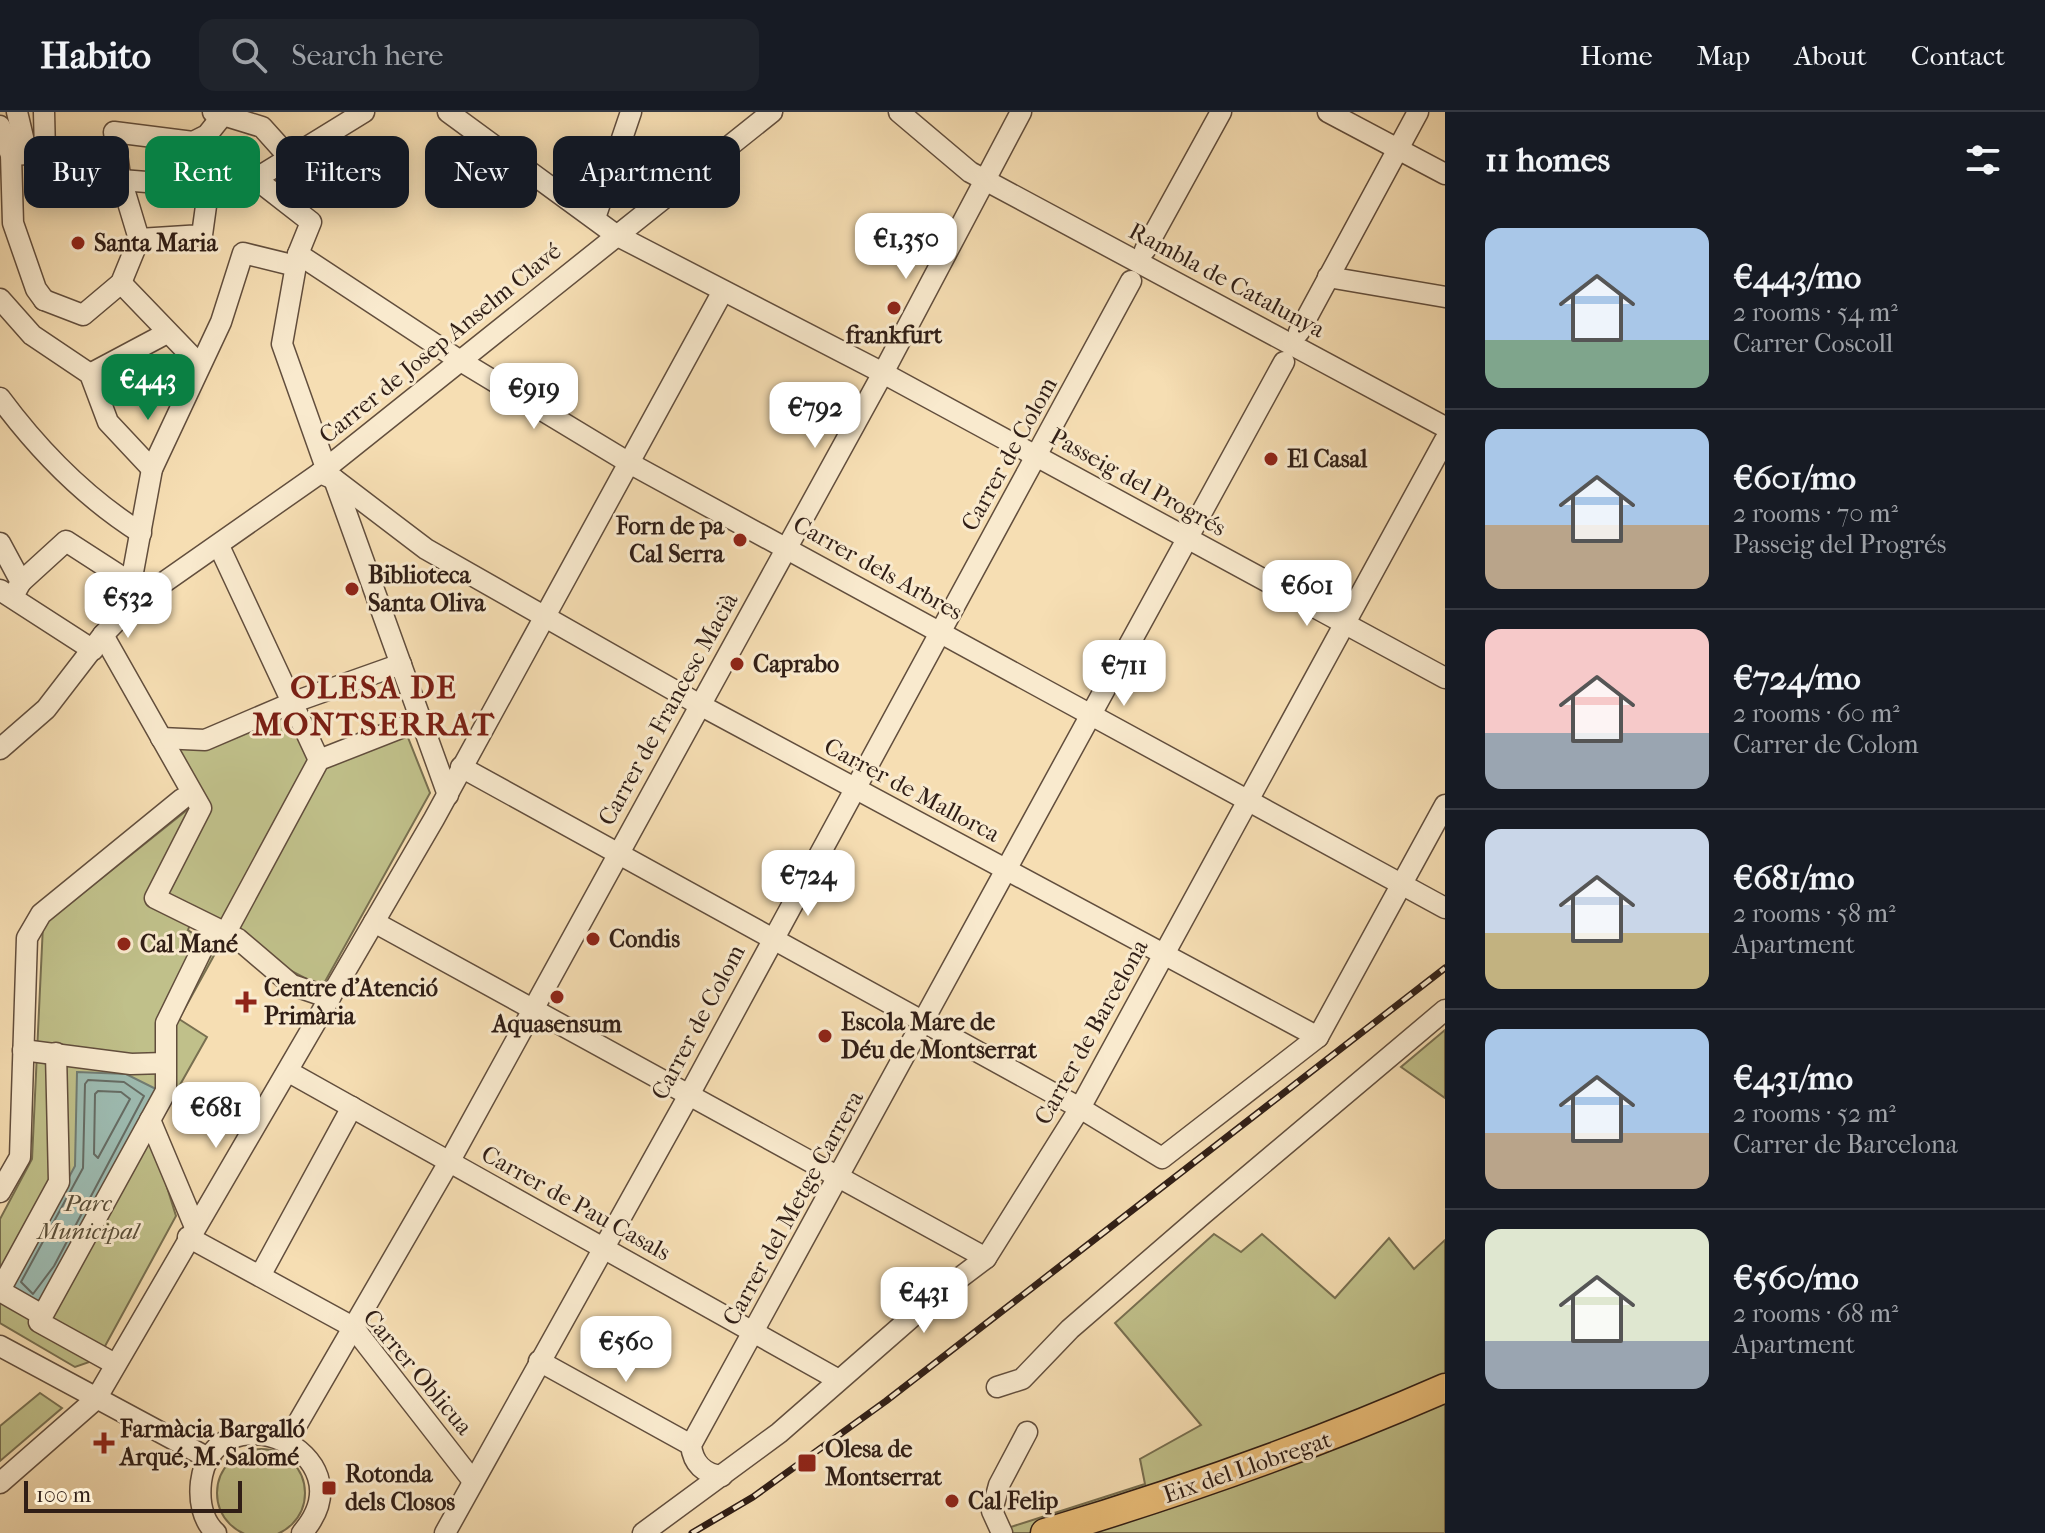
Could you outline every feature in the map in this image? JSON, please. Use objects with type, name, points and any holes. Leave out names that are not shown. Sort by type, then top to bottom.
[{"type":"highway","name":"Eix del Llobregat","points":[[1045,1533],[1235,1472],[1345,1432],[1445,1388]]},
{"type":"street","points":[[17,112],[24,139]]},
{"type":"street","points":[[35,136],[44,112]]},
{"type":"street","points":[[324,136],[364,112]]},
{"type":"street","name":"Passeig del Progrés","points":[[448,112],[616,235],[883,373],[1445,678]]},
{"type":"street","points":[[595,218],[631,112]]},
{"type":"street","name":"Carrer de Josep Anselm Clavé","points":[[0,749],[46,709],[133,604],[327,473],[459,360],[772,112]]},
{"type":"street","name":"Rambla de Catalunya","points":[[899,112],[970,172],[1445,427]]},
{"type":"street","name":"Carrer de Francesc Macià","points":[[288,1440],[449,1162],[883,373],[1021,112]]},
{"type":"street","points":[[1145,250],[1221,112]]},
{"type":"street","points":[[1328,112],[1445,174]]},
{"type":"street","points":[[1299,332],[1418,112]]},
{"type":"street","points":[[205,136],[218,113],[268,119]]},
{"type":"street","points":[[0,126],[24,150]]},
{"type":"street","points":[[114,136],[114,132],[146,136]]},
{"type":"street","points":[[24,172],[13,223],[36,289],[44,300],[83,315],[121,283],[139,239],[129,207]]},
{"type":"street","points":[[260,187],[311,222],[297,260],[282,344],[448,795]]},
{"type":"street","points":[[139,239],[202,235],[204,208]]},
{"type":"street","name":"Carrer dels Arbres","points":[[200,365],[221,322],[243,253],[297,260],[631,464],[1445,908]]},
{"type":"street","points":[[1328,277],[1445,297]]},
{"type":"street","name":"Carrer de Colom","points":[[445,1533],[689,1095],[1131,281]]},
{"type":"street","points":[[121,283],[200,365],[152,469],[131,583],[133,604]]},
{"type":"street","points":[[0,1483],[96,1399],[448,795],[723,291]]},
{"type":"street","points":[[0,299],[32,335],[90,374],[108,422],[152,469]]},
{"type":"street","points":[[21,324],[44,300]]},
{"type":"street","points":[[90,374],[167,333]]},
{"type":"street","name":"Carrer del Metge Carrera","points":[[691,1445],[1190,540],[1284,362]]},
{"type":"street","points":[[0,398],[58,467],[98,504],[141,533]]},
{"type":"street","name":"Carrer de Barcelona","points":[[643,1533],[779,1433],[837,1379],[986,1258],[1080,1108],[1445,440]]},
{"type":"street","name":"Carrer de Mallorca","points":[[327,473],[426,549],[547,618],[700,705],[1318,1037]]},
{"type":"street","points":[[11,590],[66,541],[131,583]]},
{"type":"street","points":[[0,543],[11,590],[98,643],[161,738],[201,808],[155,898],[253,948],[292,985],[330,998]]},
{"type":"street","points":[[219,546],[319,760]]},
{"type":"street","points":[[161,738],[205,740],[294,702],[401,664]]},
{"type":"street","points":[[115,1364],[39,1322],[166,1091],[166,1023],[319,760],[421,720]]},
{"type":"street","points":[[461,767],[1080,1108],[1162,1158],[1318,1037],[1445,805]]},
{"type":"street","points":[[0,1192],[20,1157],[27,938],[41,914],[182,799]]},
{"type":"street","points":[[374,922],[986,1258]]},
{"type":"street","points":[[997,1387],[1022,1379],[1070,1329],[1190,1224],[1445,1010]]},
{"type":"street","points":[[23,1050],[131,1064],[165,1063]]},
{"type":"street","points":[[42,1315],[0,1290],[59,1182],[56,1053]]},
{"type":"street","name":"Carrer de Pau Casals","points":[[289,1072],[837,1379]]},
{"type":"street","points":[[260,1276],[352,1107]]},
{"type":"street","points":[[150,1120],[192,1232]]},
{"type":"street","name":"Carrer Oblicua","points":[[192,1232],[260,1276],[353,1327],[473,1481]]},
{"type":"street","points":[[0,1346],[210,1459]]},
{"type":"street","points":[[539,1361],[691,1445],[697,1464],[712,1475],[722,1476]]},
{"type":"street","points":[[1002,1533],[992,1511],[999,1485],[1027,1432]]},
{"type":"street","points":[[211,1532],[199,1494],[210,1459],[222,1446],[245,1435],[271,1434],[288,1440],[303,1452],[314,1468],[319,1487],[313,1530]]},
{"type":"green space","name":"Parc Municipal","points":[[288,711],[311,763],[403,725],[430,793],[322,987],[192,919],[188,930],[217,950],[179,1019],[207,1037],[151,1136],[176,1216],[98,1359],[75,1367],[0,1323],[0,1219],[32,1159],[43,925],[192,806],[156,742]]},
{"type":"green space","points":[[1445,1030],[1445,1098],[1401,1067]]},
{"type":"green space","points":[[1214,1234],[1241,1252],[1262,1234],[1335,1298],[1389,1238],[1414,1269],[1445,1240],[1445,1533],[992,1533],[1145,1484],[1140,1459],[1201,1425],[1115,1323]]},
{"type":"green space","points":[[40,1393],[62,1408],[0,1461],[0,1426]]},
{"type":"green space","points":[[261,1449],[286,1456],[298,1468],[304,1484],[304,1502],[298,1518],[278,1534],[244,1534],[224,1518],[220,1510],[217,1493],[220,1476],[236,1456],[244,1452]]},
{"type":"water","points":[[77,1072],[126,1074],[156,1089],[38,1307],[9,1288],[75,1166]]},
{"type":"railway","points":[[692,1533],[753,1497],[886,1401],[1445,968]]},
{"type":"place","name":"Santa Maria","points":[[78,243]]},
{"type":"place","name":"frankfurt","points":[[894,308]]},
{"type":"place","name":"El Casal","points":[[1271,459]]},
{"type":"place","name":"Forn de pa Cal Serra","points":[[740,540]]},
{"type":"place","name":"Biblioteca Santa Oliva","points":[[352,589]]},
{"type":"place","name":"Caprabo","points":[[737,664]]},
{"type":"place","name":"Condis","points":[[593,939]]},
{"type":"place","name":"Cal Mané","points":[[124,944]]},
{"type":"place","name":"Aquasensum","points":[[557,997]]},
{"type":"place","name":"Centre d'Atenció Primària","points":[[246,1002]]},
{"type":"place","name":"Escola Mare de Déu de Montserrat","points":[[825,1036]]},
{"type":"place","name":"Farmàcia Bargalló Arqué, M. Salomé","points":[[104,1443]]},
{"type":"place","name":"Olesa de Montserrat","points":[[807,1463]]},
{"type":"place","name":"Rotonda dels Closos","points":[[329,1488]]},
{"type":"place","name":"Cal Felip","points":[[952,1501]]},
{"type":"district","name":"OLESA DE MONTSERRAT","points":[[374,706]]}]
